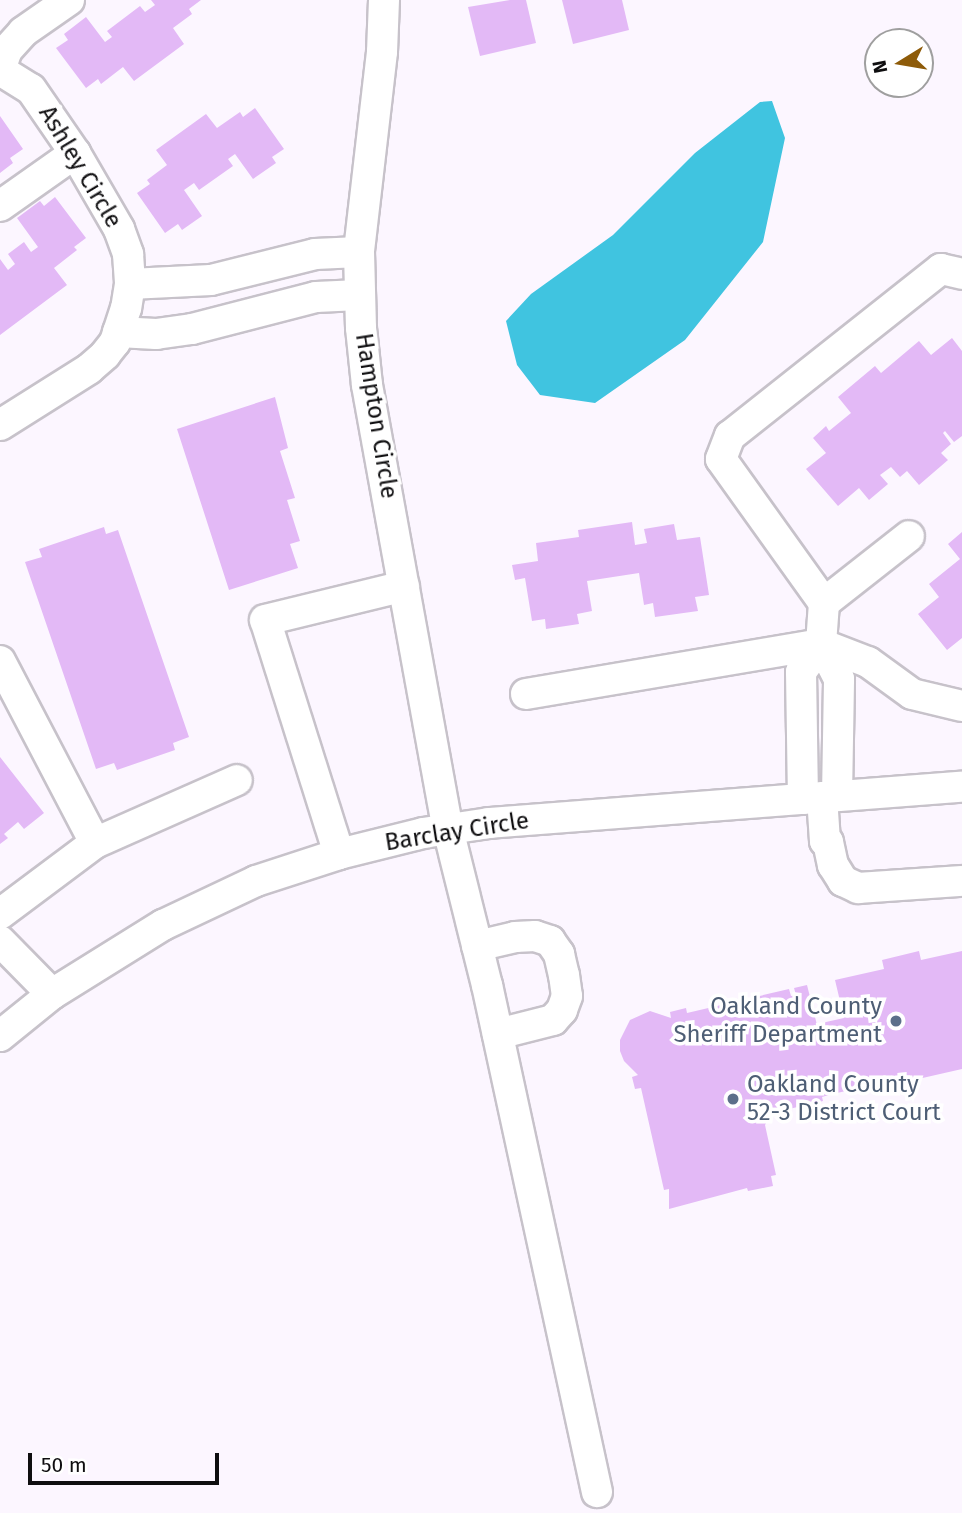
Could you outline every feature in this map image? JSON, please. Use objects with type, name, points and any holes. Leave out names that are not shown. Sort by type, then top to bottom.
[{"type":"street","points":[[0,70],[7,50],[23,32],[69,0]]},
{"type":"street","name":"Hampton Circle","points":[[384,0],[382,52],[359,252],[359,295],[368,385],[448,829],[498,1034],[597,1492]]},
{"type":"street","name":"Ashley Circle","points":[[0,70],[31,89],[75,153],[119,229],[128,254],[130,284],[118,332],[105,355],[89,369],[0,425]]},
{"type":"street","points":[[0,206],[75,153]]},
{"type":"street","points":[[130,284],[211,280],[315,254],[359,252]]},
{"type":"street","points":[[259,267],[269,309]]},
{"type":"street","points":[[962,274],[941,269],[730,436],[721,459],[824,603],[821,644],[839,679],[821,797],[825,841],[828,842],[833,865],[843,881],[859,888],[962,881]]},
{"type":"street","points":[[118,332],[156,334],[192,329],[316,297],[359,295]]},
{"type":"street","points":[[824,603],[909,536]]},
{"type":"street","points":[[339,854],[265,620],[404,586]]},
{"type":"street","points":[[526,694],[821,644],[868,662],[912,694],[962,706]]},
{"type":"street","points":[[0,661],[96,843]]},
{"type":"street","points":[[0,914],[96,843],[237,779]]},
{"type":"street","name":"Barclay Circle","points":[[0,1036],[52,994],[163,925],[256,881],[339,854],[448,829],[512,821],[962,787]]},
{"type":"street","points":[[477,946],[515,937],[535,936],[550,941],[559,954],[567,996],[562,1010],[553,1020],[498,1034]]},
{"type":"street","points":[[0,941],[52,994]]},
{"type":"water","points":[[772,101],[785,138],[763,242],[685,340],[595,403],[540,395],[517,365],[506,321],[531,294],[613,235],[695,153],[760,102]]},
{"type":"building","points":[[151,0],[201,0],[189,9],[192,14],[173,28],[184,44],[134,81],[123,67],[101,84],[98,79],[86,88],[56,48],[68,40],[64,34],[86,17],[105,42],[112,37],[107,31],[140,6],[145,12],[155,5]]},
{"type":"building","points":[[526,0],[536,43],[480,56],[468,7]]},
{"type":"building","points":[[562,0],[622,0],[629,30],[573,44]]},
{"type":"building","points":[[255,108],[284,149],[272,157],[276,163],[253,179],[235,154],[228,159],[233,166],[199,190],[194,183],[184,190],[202,216],[182,230],[178,224],[165,233],[137,193],[150,184],[147,180],[167,165],[156,150],[206,114],[217,128],[240,112],[243,117]]},
{"type":"building","points":[[0,116],[23,149],[10,158],[13,163],[0,173]]},
{"type":"building","points":[[55,197],[86,238],[74,247],[77,250],[54,268],[67,285],[0,335],[0,259],[8,270],[15,264],[8,254],[24,242],[31,252],[38,247],[17,218],[40,201],[44,206]]},
{"type":"building","points":[[952,338],[962,351],[962,436],[954,442],[945,431],[943,433],[951,444],[941,453],[948,460],[919,485],[907,471],[900,477],[891,467],[880,475],[888,484],[869,500],[859,488],[838,506],[806,469],[826,453],[813,438],[826,426],[829,431],[851,413],[838,397],[875,366],[881,373],[919,341],[931,355]]},
{"type":"building","points":[[275,397],[288,448],[280,451],[295,498],[287,500],[300,541],[290,544],[298,568],[229,590],[177,429]]},
{"type":"building","points":[[632,522],[635,545],[647,543],[644,529],[674,524],[677,540],[700,537],[709,595],[695,597],[698,611],[655,617],[653,603],[644,605],[639,573],[587,581],[592,611],[577,614],[579,624],[546,629],[545,619],[532,621],[525,578],[515,580],[512,565],[538,561],[536,543],[579,537],[578,530]]},
{"type":"building","points":[[104,527],[106,534],[118,530],[189,737],[173,743],[175,750],[117,770],[114,763],[96,769],[25,562],[42,557],[39,549]]},
{"type":"building","points":[[962,532],[962,638],[947,650],[918,614],[939,597],[929,584],[960,559],[948,544]]},
{"type":"building","points":[[0,757],[44,813],[24,829],[18,822],[4,834],[8,838],[0,844]]},
{"type":"building","name":"Oakland County 52-3 District Court","points":[[919,951],[921,960],[962,951],[962,1069],[861,1092],[860,1088],[832,1094],[822,1097],[823,1101],[772,1113],[765,1125],[776,1175],[771,1176],[773,1186],[748,1191],[747,1188],[669,1209],[669,1189],[664,1190],[641,1088],[635,1089],[632,1077],[638,1075],[624,1061],[620,1051],[620,1040],[630,1020],[650,1011],[671,1018],[670,1012],[686,1008],[687,1013],[789,989],[791,996],[796,995],[794,988],[807,985],[822,1045],[817,1024],[844,1018],[835,980],[884,969],[882,960]]},
{"type":"place","name":"Oakland County Sheriff Department","points":[[896,1021]]},
{"type":"place","name":"Oakland County 52-3 District Court","points":[[733,1099]]}]
